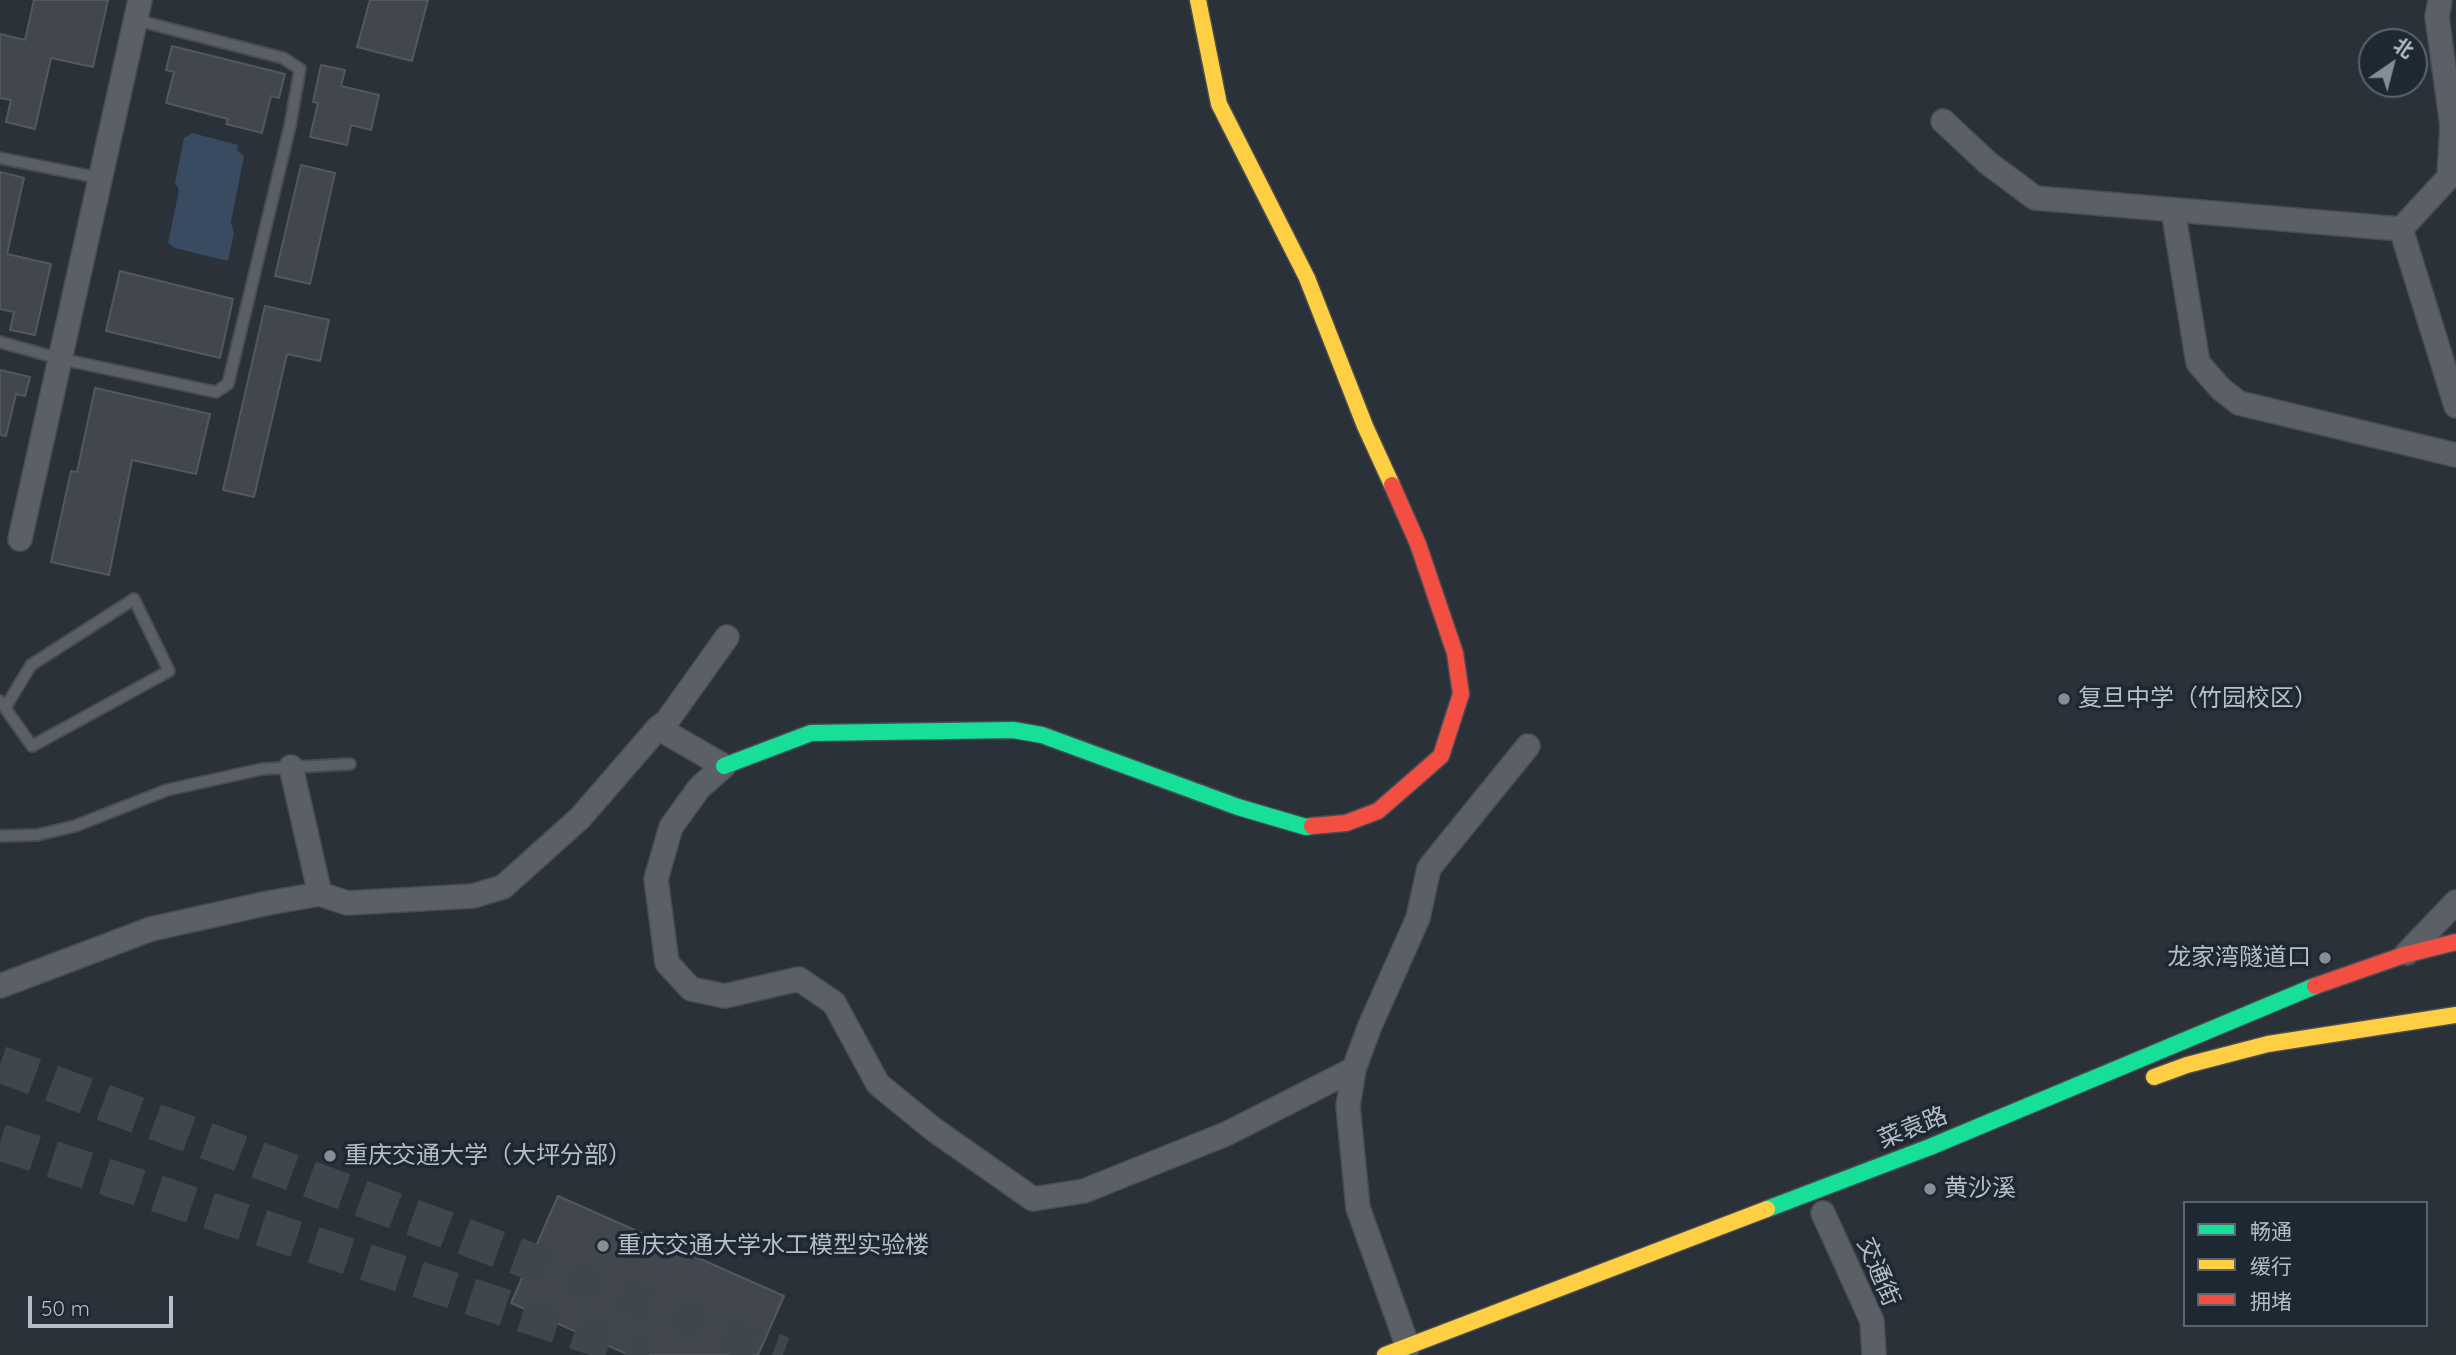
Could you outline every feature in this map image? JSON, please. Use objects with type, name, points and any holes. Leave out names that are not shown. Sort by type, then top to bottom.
[{"type":"street","points":[[1198,0],[1219,104],[1307,278],[1365,426],[1418,544],[1455,653],[1461,694],[1441,756],[1378,811],[1346,823],[1306,827],[1238,807],[1042,735],[1013,730],[811,733],[724,766],[699,788],[671,827],[656,879],[667,963],[691,989],[725,996],[799,979],[834,1003],[878,1084],[933,1129],[1033,1199],[1084,1191],[1226,1133],[1354,1069]]},
{"type":"street","points":[[2401,229],[2449,177],[2454,126],[2437,17],[2440,0]]},
{"type":"street","points":[[20,539],[138,10]]},
{"type":"street","points":[[1943,121],[1988,163],[2035,198],[2401,229]]},
{"type":"street","points":[[2173,210],[2198,363],[2221,390],[2239,403],[2456,455]]},
{"type":"street","points":[[2401,229],[2456,406]]},
{"type":"street","points":[[0,986],[151,929],[268,903],[320,894],[347,903],[473,896],[503,887],[580,818],[667,721],[727,637]]},
{"type":"street","points":[[659,728],[724,766]]},
{"type":"street","points":[[1408,1347],[1358,1208],[1349,1106],[1354,1069],[1369,1028],[1418,919],[1429,868],[1528,746]]},
{"type":"street","points":[[291,767],[320,894]]},
{"type":"street","points":[[2404,955],[2456,902]]},
{"type":"street","name":"菜袁路","points":[[1385,1355],[1930,1147],[2335,978],[2404,955],[2456,942]]},
{"type":"street","points":[[2142,1082],[2188,1065],[2268,1044],[2456,1014]]},
{"type":"street","name":"交通街","points":[[1823,1213],[1872,1321],[1874,1355]]},
{"type":"lane","points":[[0,342],[61,359],[216,392],[228,384],[290,126],[300,69],[284,58],[138,10]]},
{"type":"lane","points":[[0,158],[100,178]]},
{"type":"lane","points":[[134,599],[169,671],[32,746],[2,704],[31,665],[134,599]]},
{"type":"lane","points":[[0,836],[37,835],[75,826],[167,790],[262,769],[350,764]]},
{"type":"water","points":[[192,133],[238,145],[237,150],[244,156],[231,222],[234,233],[228,261],[175,248],[168,243],[179,190],[175,183],[184,138]]},
{"type":"building","points":[[34,0],[108,0],[93,67],[51,58],[35,129],[6,122],[11,100],[0,98],[0,34],[25,40]]},
{"type":"building","points":[[370,0],[428,0],[412,61],[357,47]]},
{"type":"building","points":[[172,46],[285,74],[279,98],[271,96],[262,133],[226,124],[228,119],[166,103],[174,72],[166,70]]},
{"type":"building","points":[[321,65],[345,70],[341,86],[379,95],[371,130],[351,125],[347,145],[310,137],[318,103],[313,102]]},
{"type":"building","points":[[301,165],[335,173],[310,284],[275,276]]},
{"type":"building","points":[[0,172],[24,178],[7,254],[51,264],[35,335],[10,330],[14,312],[0,309]]},
{"type":"building","points":[[120,271],[233,299],[220,358],[106,331]]},
{"type":"building","points":[[265,306],[329,320],[320,361],[287,354],[254,497],[223,490]]},
{"type":"building","points":[[0,370],[30,377],[25,396],[16,394],[6,436],[0,435]]},
{"type":"building","points":[[95,388],[210,414],[196,474],[132,460],[109,575],[51,562],[71,471],[77,472]]},
{"type":"building","name":"重庆交通大学水工模型实验楼","points":[[558,1196],[784,1296],[758,1355],[629,1355],[511,1303]]},
{"type":"tunnel","points":[[0,1064],[783,1355]]},
{"type":"tunnel","points":[[0,1142],[649,1355]]},
{"type":"traffic: fast","points":[[724,766],[811,733],[1013,730],[1042,735],[1238,807],[1306,827],[1312,826]]},
{"type":"traffic: fast","points":[[1767,1209],[1930,1147],[2315,986]]},
{"type":"traffic: slow","points":[[1198,0],[1219,104],[1307,278],[1365,426],[1392,485]]},
{"type":"traffic: slow","points":[[2154,1077],[2187,1065],[2268,1044],[2456,1015]]},
{"type":"traffic: slow","points":[[1385,1355],[1767,1209]]},
{"type":"traffic: jam","points":[[1312,826],[1346,823],[1378,811],[1441,756],[1461,694],[1455,653],[1418,544],[1392,485]]},
{"type":"traffic: jam","points":[[2315,986],[2404,955],[2456,942]]},
{"type":"place","name":"复旦中学（竹园校区）","points":[[2064,699]]},
{"type":"place","name":"龙家湾隧道口","points":[[2325,958]]},
{"type":"place","name":"重庆交通大学（大坪分部）","points":[[330,1156]]},
{"type":"place","name":"黄沙溪","points":[[1930,1189]]},
{"type":"place","name":"重庆交通大学水工模型实验楼","points":[[603,1246]]}]
